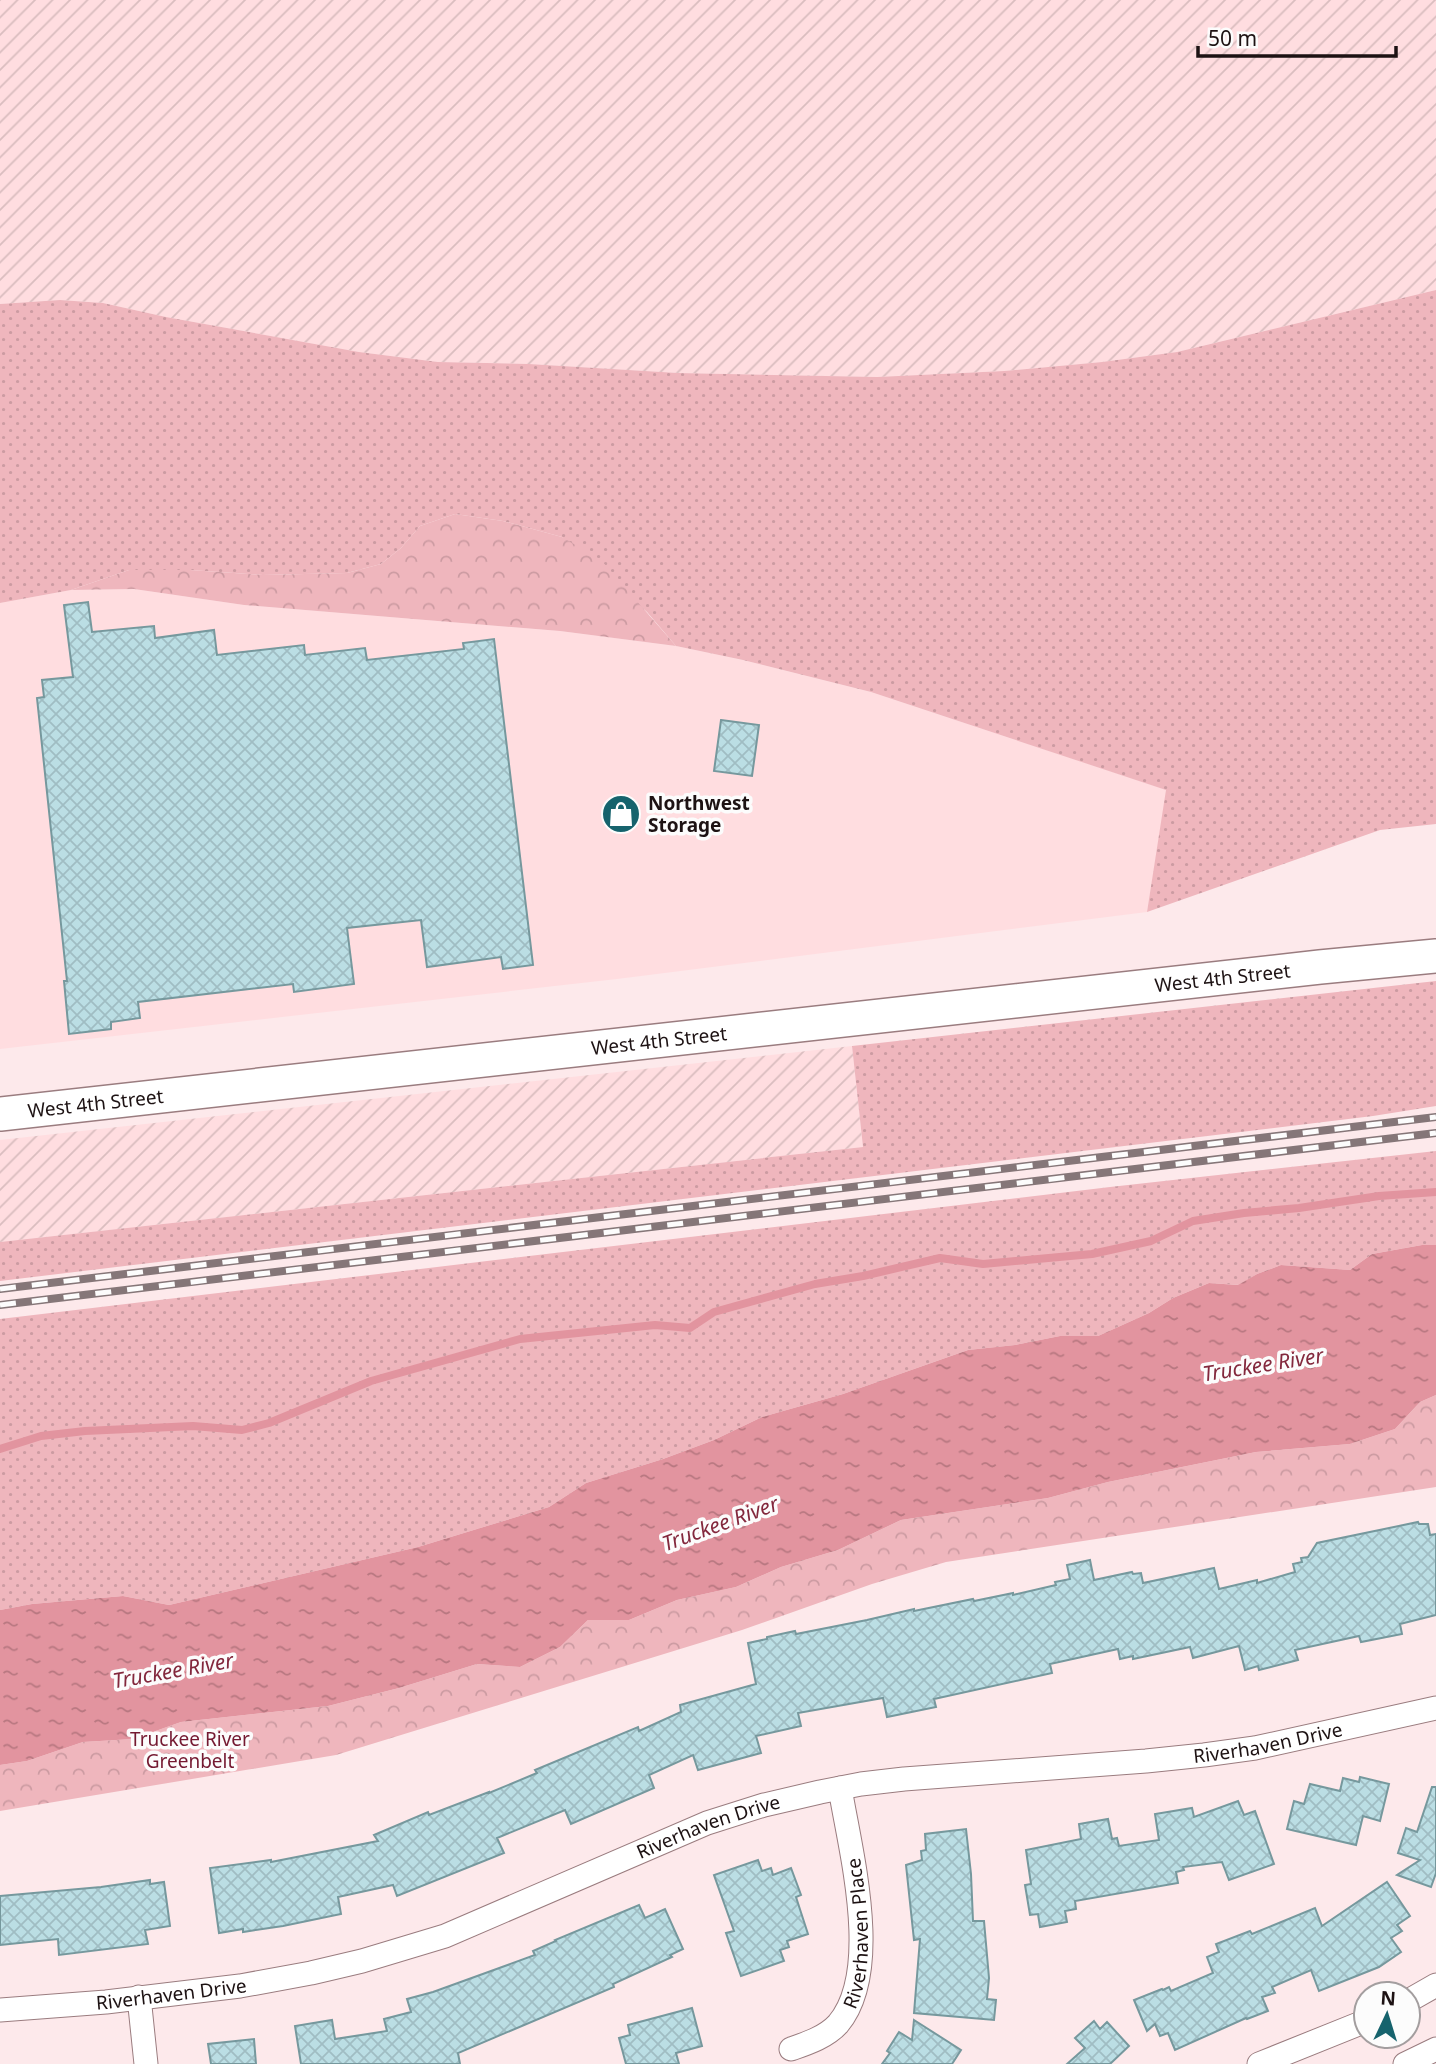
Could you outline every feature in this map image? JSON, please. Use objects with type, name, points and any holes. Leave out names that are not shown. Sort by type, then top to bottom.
[{"type":"main road","name":"West 4th Street","points":[[1320,967],[1436,947]]},
{"type":"main road","name":"West 4th Street","points":[[0,1114],[1436,956]]},
{"type":"street","name":"Riverhaven Drive","points":[[0,2010],[240,1986],[311,1973],[406,1949],[445,1936],[707,1823],[764,1805],[840,1788],[904,1779],[1204,1755],[1255,1748],[1436,1708]]},
{"type":"street","name":"Riverhaven Place","points":[[791,2049],[817,2040],[837,2024],[848,2007],[856,1985],[862,1927],[840,1788]]},
{"type":"street","points":[[139,1997],[146,2064]]},
{"type":"street","points":[[1259,2064],[1352,2027]]},
{"type":"street","points":[[1405,2064],[1436,2049]]},
{"type":"shaded area","points":[[0,0],[1436,0],[1436,290],[1177,352],[1004,371],[877,377],[678,373],[529,364],[438,362],[359,352],[103,303],[60,300],[0,304]]},
{"type":"shaded area","points":[[134,589],[244,605],[560,631],[676,646],[871,692],[1167,790],[1147,912],[617,979],[0,1049],[0,603],[71,590]]},
{"type":"shaded area","points":[[852,1046],[863,1147],[0,1242],[0,1140]]},
{"type":"green space","points":[[1436,290],[1436,824],[1380,830],[1147,912],[1166,790],[871,692],[676,646],[647,612],[562,537],[503,521],[455,514],[420,526],[401,548],[381,564],[347,573],[263,575],[190,570],[129,570],[71,590],[0,603],[0,304],[60,300],[103,303],[359,352],[438,362],[529,364],[678,373],[877,377],[1004,371],[1177,352]]},
{"type":"green space","points":[[455,514],[503,521],[562,537],[601,560],[676,646],[560,631],[244,605],[134,589],[71,590],[129,570],[190,570],[263,575],[347,573],[381,564],[401,548],[420,526]]},
{"type":"green space","points":[[1436,981],[1436,1106],[1373,1116],[0,1281],[0,1242],[863,1147],[852,1046]]},
{"type":"green space","points":[[1436,1151],[1436,1245],[1372,1254],[1350,1270],[1281,1265],[1257,1274],[1239,1285],[1209,1283],[1098,1336],[1060,1336],[1015,1345],[968,1350],[843,1394],[762,1417],[714,1440],[586,1483],[549,1507],[418,1547],[169,1605],[123,1596],[32,1604],[0,1610],[0,1319],[1110,1187]]},
{"type":"green space","name":"Truckee River Greenbelt","points":[[1436,1395],[1436,1487],[946,1562],[872,1584],[742,1630],[336,1755],[0,1811],[0,1765],[27,1761],[83,1742],[133,1739],[181,1722],[328,1706],[477,1664],[520,1667],[560,1647],[588,1620],[629,1620],[677,1600],[736,1587],[781,1567],[838,1550],[901,1520],[1048,1498],[1108,1482],[1256,1452],[1350,1444],[1395,1429],[1420,1402]]},
{"type":"water","name":"Truckee River","points":[[1436,1245],[1436,1395],[1420,1402],[1395,1429],[1350,1444],[1256,1452],[1108,1482],[1048,1498],[901,1520],[838,1550],[781,1567],[736,1587],[677,1600],[629,1620],[588,1620],[560,1647],[520,1667],[477,1664],[328,1706],[181,1722],[133,1739],[83,1742],[27,1761],[0,1765],[0,1610],[32,1604],[123,1596],[169,1605],[418,1547],[549,1507],[586,1483],[714,1440],[762,1417],[843,1394],[968,1350],[1015,1345],[1060,1336],[1098,1336],[1209,1283],[1238,1285],[1281,1265],[1350,1270],[1372,1254]]},
{"type":"building","points":[[88,602],[92,632],[154,626],[155,638],[214,630],[217,655],[304,645],[305,655],[365,648],[367,660],[464,649],[463,643],[494,639],[533,965],[503,969],[501,957],[427,967],[421,920],[347,928],[354,984],[294,992],[293,984],[138,1002],[140,1018],[111,1022],[111,1029],[69,1034],[64,981],[67,981],[37,698],[44,697],[42,680],[73,677],[64,605]]},
{"type":"building","points":[[721,720],[759,725],[752,776],[714,771]]},
{"type":"building","points":[[1418,1522],[1428,1524],[1430,1535],[1436,1534],[1436,1615],[1400,1624],[1402,1634],[1361,1642],[1359,1636],[1295,1650],[1298,1660],[1259,1670],[1258,1666],[1245,1670],[1239,1646],[1193,1658],[1190,1647],[1133,1659],[1133,1656],[1120,1659],[1118,1649],[1050,1664],[1052,1673],[934,1699],[936,1707],[887,1717],[883,1698],[798,1713],[801,1726],[756,1736],[761,1753],[698,1770],[693,1755],[649,1775],[654,1788],[571,1824],[565,1810],[497,1838],[504,1853],[397,1896],[393,1885],[338,1897],[341,1914],[283,1926],[219,1933],[210,1868],[271,1862],[378,1841],[374,1835],[428,1812],[429,1815],[489,1793],[537,1773],[535,1770],[638,1727],[639,1731],[681,1712],[680,1705],[756,1684],[748,1643],[795,1631],[796,1634],[914,1609],[1013,1595],[1056,1585],[1055,1582],[1070,1579],[1067,1565],[1090,1560],[1094,1580],[1132,1572],[1141,1573],[1143,1583],[1214,1568],[1219,1589],[1257,1580],[1257,1583],[1295,1572],[1293,1564],[1308,1557],[1317,1543]]},
{"type":"building","points":[[1360,1777],[1389,1784],[1380,1821],[1363,1816],[1356,1845],[1287,1829],[1294,1801],[1304,1804],[1310,1784],[1340,1791],[1343,1778],[1359,1782]]},
{"type":"building","points":[[1432,1787],[1436,1787],[1436,1873],[1431,1887],[1397,1875],[1420,1860],[1398,1853],[1406,1828],[1417,1832]]},
{"type":"building","points":[[1238,1801],[1244,1815],[1255,1811],[1274,1864],[1229,1880],[1222,1862],[1183,1867],[1184,1870],[1176,1872],[1178,1883],[1075,1901],[1076,1909],[1065,1911],[1067,1922],[1040,1927],[1038,1914],[1030,1915],[1025,1885],[1031,1884],[1026,1850],[1081,1839],[1079,1824],[1108,1819],[1112,1839],[1117,1838],[1119,1846],[1159,1840],[1155,1814],[1192,1808],[1194,1817]]},
{"type":"building","points":[[966,1829],[973,1921],[984,1921],[989,1978],[987,1999],[996,2000],[994,2020],[914,2013],[920,1939],[914,1940],[906,1865],[922,1860],[921,1851],[926,1850],[925,1834]]},
{"type":"building","points":[[758,1860],[762,1871],[771,1868],[773,1875],[791,1868],[801,1895],[796,1897],[808,1934],[787,1941],[789,1947],[780,1950],[784,1961],[741,1976],[726,1933],[734,1931],[714,1875]]},
{"type":"building","points":[[150,1880],[150,1884],[164,1882],[170,1926],[145,1930],[148,1944],[59,1955],[58,1939],[0,1945],[0,1896]]},
{"type":"building","points":[[1387,1882],[1410,1916],[1397,1925],[1402,1931],[1391,1938],[1401,1952],[1379,1967],[1319,1991],[1311,1970],[1272,1987],[1275,1993],[1262,1997],[1268,2011],[1175,2050],[1168,2033],[1160,2036],[1155,2024],[1147,2031],[1134,2000],[1169,1987],[1171,1991],[1213,1973],[1207,1957],[1219,1952],[1216,1944],[1250,1931],[1252,1934],[1315,1908],[1322,1926]]},
{"type":"building","points":[[639,1905],[645,1918],[665,1909],[683,1949],[670,1955],[672,1957],[613,1984],[614,1987],[458,2053],[460,2064],[301,2064],[295,2026],[332,2020],[335,2039],[387,2031],[384,2019],[411,2012],[407,1999],[535,1955],[533,1951],[555,1940]]},
{"type":"building","points":[[692,2008],[702,2046],[676,2053],[679,2064],[626,2064],[619,2038],[630,2035],[628,2025]]},
{"type":"building","points":[[914,2020],[961,2050],[952,2064],[882,2064],[899,2032],[912,2040]]},
{"type":"building","points":[[1094,2021],[1100,2029],[1107,2022],[1129,2046],[1110,2064],[1067,2064],[1085,2048],[1075,2038]]},
{"type":"building","points":[[254,2039],[256,2064],[211,2064],[208,2044]]},
{"type":"waterway","points":[[0,1449],[41,1436],[85,1431],[193,1426],[242,1430],[269,1423],[371,1381],[520,1339],[655,1325],[690,1328],[714,1312],[815,1284],[940,1258],[983,1264],[1092,1254],[1151,1241],[1193,1221],[1379,1196],[1436,1192]]},
{"type":"railway","points":[[0,1289],[1436,1117]]},
{"type":"railway","points":[[0,1305],[1436,1133]]},
{"type":"place","name":"Northwest Storage","points":[[621,814]]}]
